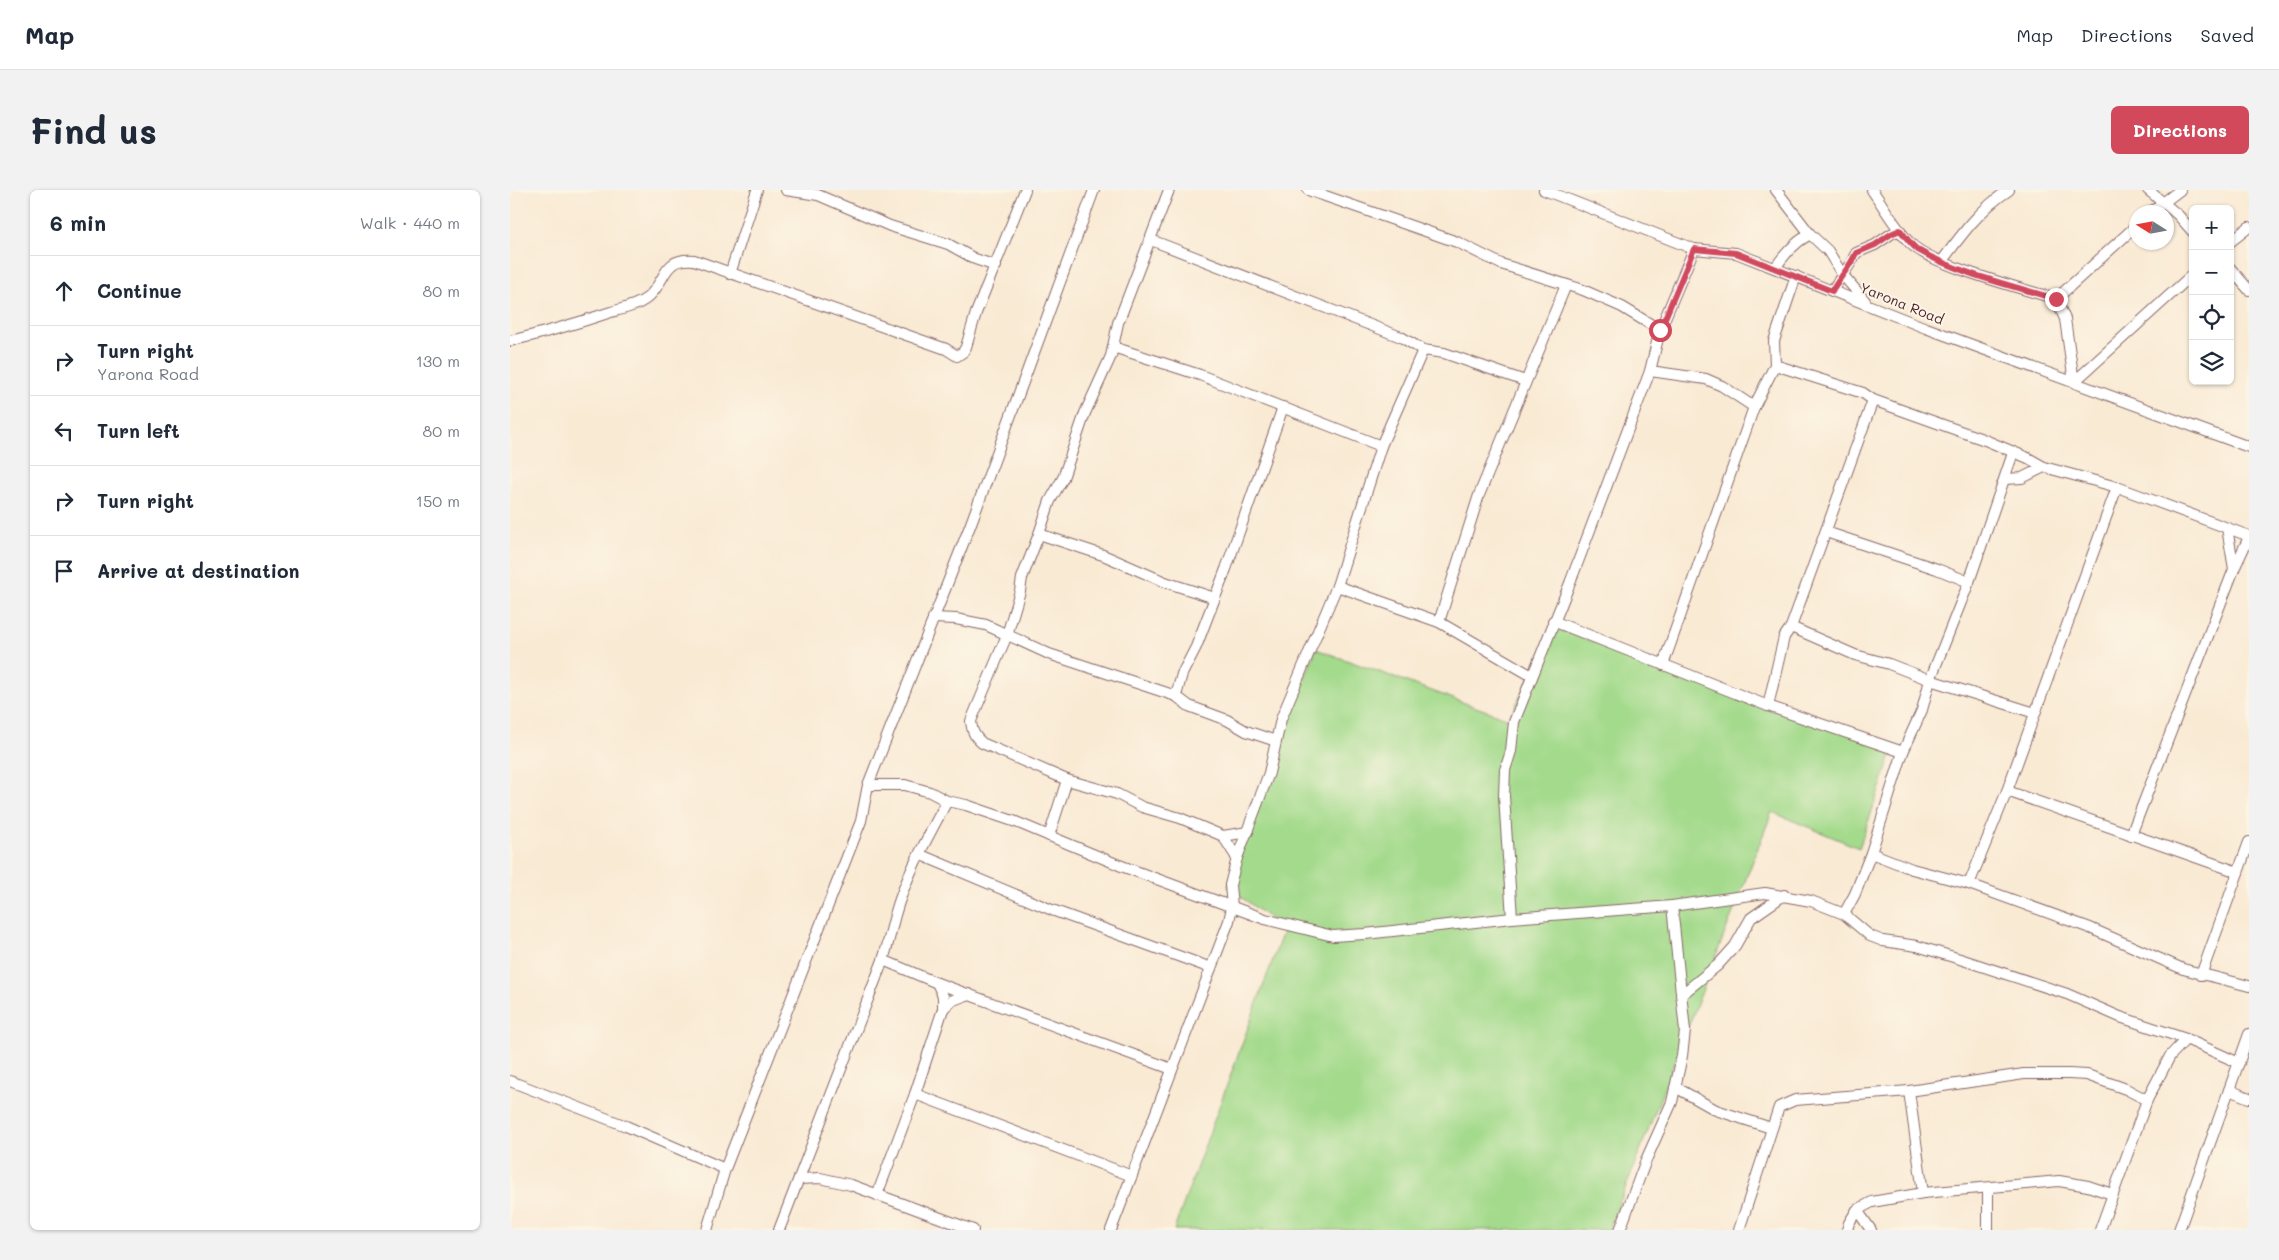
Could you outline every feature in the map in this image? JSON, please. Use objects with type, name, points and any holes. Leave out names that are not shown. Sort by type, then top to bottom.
[{"type":"street","points":[[730,274],[757,190]]},
{"type":"street","points":[[786,190],[818,196],[890,226],[948,244],[975,259],[996,266]]},
{"type":"street","points":[[510,341],[588,320],[634,305],[647,298],[669,266],[682,259],[694,260],[937,346],[958,356],[964,352],[976,313],[1025,190]]},
{"type":"street","points":[[707,1230],[724,1169],[861,821],[868,784],[970,526],[1094,190]]},
{"type":"street","points":[[1169,190],[1118,323],[1114,347],[1085,413],[1063,478],[1050,501],[1040,534],[1022,578],[1007,635],[971,720],[974,736],[982,743],[1067,780],[1117,794],[1142,807],[1180,818],[1223,836],[1248,832]]},
{"type":"street","points":[[1308,190],[1457,242],[1502,264],[1566,285],[1622,307],[1660,330]]},
{"type":"street","name":"Yarona Road","points":[[1544,190],[1694,249],[1736,253],[1832,291],[1868,303],[1926,328],[2249,447]]},
{"type":"street","points":[[1776,190],[1810,234],[1828,251],[1842,274],[1868,303]]},
{"type":"street","points":[[1872,190],[1900,230],[1918,249],[1942,261],[1984,277],[2056,299],[2065,319],[2074,382]]},
{"type":"street","points":[[1942,261],[1966,228],[2009,190]]},
{"type":"street","points":[[2148,190],[2178,215],[2189,227]]},
{"type":"street","points":[[2160,205],[2180,190]]},
{"type":"street","points":[[2234,239],[2249,227]]},
{"type":"street","points":[[1832,291],[1842,274],[1848,270],[1856,253],[1875,245],[1900,230]]},
{"type":"street","points":[[2056,299],[2129,232]]},
{"type":"street","points":[[1775,268],[1793,246],[1810,234]]},
{"type":"street","points":[[1151,240],[1401,337],[1423,350],[1444,353],[1525,381]]},
{"type":"street","points":[[1512,918],[1504,796],[1505,770],[1511,751],[1514,722],[1553,621],[1570,584],[1650,371],[1660,330],[1694,249]]},
{"type":"street","points":[[2234,273],[2249,290]]},
{"type":"street","points":[[1662,665],[1754,407],[1775,365],[1774,341],[1796,276]]},
{"type":"street","points":[[2074,382],[2189,278]]},
{"type":"street","points":[[1439,622],[1479,495],[1566,285]]},
{"type":"street","points":[[1114,347],[1200,376],[1381,446]]},
{"type":"street","points":[[1111,1230],[1229,921],[1232,907],[1230,885],[1237,858],[1269,773],[1281,719],[1337,586],[1381,446],[1423,350]]},
{"type":"street","points":[[1775,365],[1862,393],[1873,400],[1985,440],[2044,467],[2117,487],[2249,536],[2234,569],[2131,835]]},
{"type":"street","points":[[1650,371],[1706,379],[1722,386],[1754,407]]},
{"type":"street","points":[[1768,706],[1784,637],[1791,627],[1800,596],[1826,532],[1873,400]]},
{"type":"street","points":[[1176,696],[1182,674],[1196,647],[1245,519],[1283,407]]},
{"type":"street","points":[[1844,914],[1855,894],[1871,853],[1903,752],[1922,710],[1930,680],[1969,582],[2013,453]]},
{"type":"street","points":[[2005,479],[2022,478],[2044,467]]},
{"type":"street","points":[[1969,884],[2007,791],[2117,487]]},
{"type":"street","points":[[2227,528],[2234,569]]},
{"type":"street","points":[[1826,532],[1937,569],[1969,582]]},
{"type":"street","points":[[1040,534],[1103,555],[1165,582],[1215,598]]},
{"type":"street","points":[[1337,586],[1439,622],[1532,676]]},
{"type":"street","points":[[933,618],[970,621],[996,629],[1048,654],[1176,696],[1190,706],[1276,741]]},
{"type":"street","points":[[1553,621],[1768,706],[1903,752]]},
{"type":"street","points":[[1791,627],[1855,655],[1889,664],[1930,680],[2035,713]]},
{"type":"street","points":[[1049,836],[1067,780]]},
{"type":"street","points":[[868,784],[905,786],[930,792],[947,801],[966,805],[1016,822],[1119,865],[1265,919],[1333,936],[1512,918],[1672,906],[1765,893],[1784,895],[1811,901],[1844,914],[1870,936],[1883,941],[1918,946],[2067,994],[2120,1017],[2186,1039],[2239,1063]]},
{"type":"street","points":[[2007,791],[2238,872]]},
{"type":"street","points":[[779,1230],[883,960],[895,914],[932,828],[947,801]]},
{"type":"street","points":[[1223,836],[1237,858]]},
{"type":"street","points":[[2201,975],[2249,842]]},
{"type":"street","points":[[1871,853],[1912,869],[1969,884],[2090,928],[2201,975],[2249,986]]},
{"type":"street","points":[[921,855],[1052,910],[1211,968]]},
{"type":"street","points":[[1681,995],[1718,965],[1734,946],[1751,918],[1784,895]]},
{"type":"street","points":[[1620,1230],[1676,1088],[1685,1031],[1672,906]]},
{"type":"street","points":[[883,960],[1172,1069]]},
{"type":"street","points":[[877,1195],[915,1094],[942,1009],[943,996],[938,982]]},
{"type":"street","points":[[942,1009],[951,1001],[969,994]]},
{"type":"street","points":[[2179,1230],[2249,1034]]},
{"type":"street","points":[[2100,1230],[2147,1100],[2170,1056],[2186,1039]]},
{"type":"street","points":[[1739,1230],[1779,1107],[1795,1100],[1909,1091],[2024,1074],[2087,1075],[2147,1100]]},
{"type":"street","points":[[510,1081],[626,1126],[724,1169]]},
{"type":"street","points":[[1676,1088],[1691,1098],[1716,1110],[1771,1128]]},
{"type":"street","points":[[2229,1090],[2249,1098]]},
{"type":"street","points":[[1909,1091],[1923,1193]]},
{"type":"street","points":[[915,1094],[1132,1176]]},
{"type":"street","points":[[1672,1102],[1691,1098]]},
{"type":"street","points":[[800,1179],[820,1178],[834,1180],[973,1230]]},
{"type":"street","points":[[1847,1230],[1857,1210],[1872,1202],[1923,1193],[2059,1181],[2088,1186],[2112,1194]]},
{"type":"street","points":[[1988,1188],[1988,1230]]},
{"type":"street","points":[[1857,1210],[1871,1230]]},
{"type":"green space","points":[[1554,628],[1894,747],[1859,848],[1772,812],[1609,1230],[1174,1230],[1284,929],[1228,887],[1316,649],[1509,719]]},
{"type":"route","points":[[1660,330],[1694,249],[1736,253],[1832,291],[1842,274],[1848,270],[1856,253],[1864,248],[1875,245],[1900,230],[1910,243],[1918,249],[1942,261],[1984,277],[2056,299]]}]
